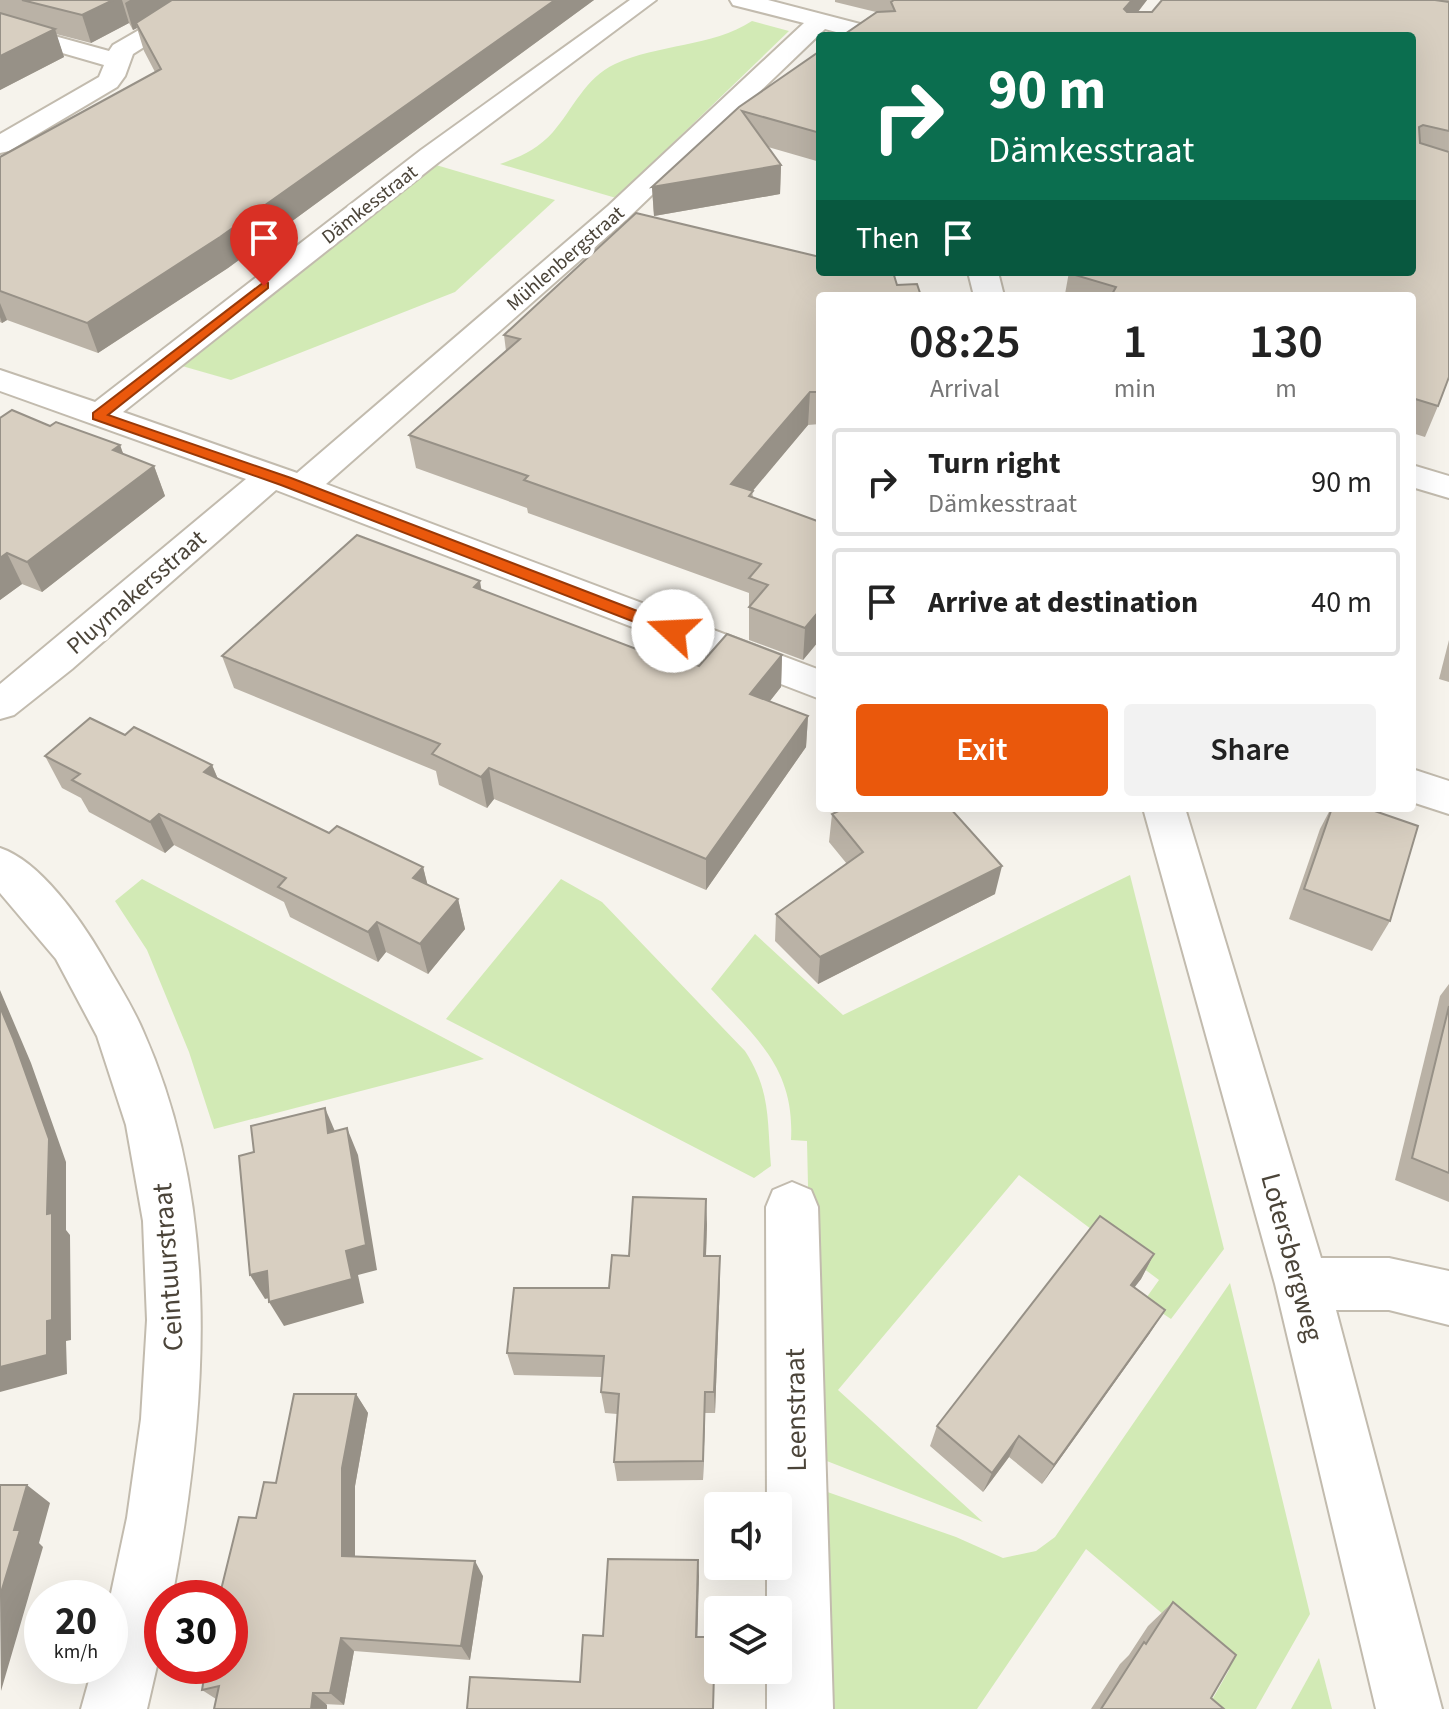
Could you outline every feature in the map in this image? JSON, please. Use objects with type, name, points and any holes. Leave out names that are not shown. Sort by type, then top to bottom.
[{"type":"street","points":[[0,145],[108,82],[113,76],[116,61],[126,47],[207,0]]},
{"type":"street","name":"Dämkesstraat","points":[[98,416],[430,156],[645,0]]},
{"type":"street","points":[[741,0],[863,32]]},
{"type":"street","name":"Mühlenbergstraat","points":[[286,482],[618,212],[820,21]]},
{"type":"street","points":[[0,28],[116,61]]},
{"type":"street","points":[[0,380],[286,482],[816,683]]},
{"type":"street","points":[[1416,477],[1449,487]]},
{"type":"street","name":"Pluymakersstraat","points":[[0,705],[286,482]]},
{"type":"street","points":[[1416,786],[1449,798]]},
{"type":"street","name":"Lotersbergweg","points":[[1165,812],[1302,1284],[1409,1709]]},
{"type":"street","name":"Ceintuurstraat","points":[[0,865],[33,897],[72,945],[104,1000],[132,1062],[153,1132],[167,1210],[174,1297],[174,1393],[161,1500],[139,1617],[114,1709]]},
{"type":"street","name":"Leenstraat","points":[[792,1207],[800,1709]]},
{"type":"street","points":[[1302,1284],[1389,1284],[1449,1298]]},
{"type":"green space","points":[[752,21],[789,31],[616,198],[500,164],[528,152],[547,138],[595,77],[615,64],[649,52],[720,36]]},
{"type":"green space","points":[[436,165],[555,200],[455,292],[231,380],[175,364]]},
{"type":"green space","points":[[1130,875],[1224,1249],[1171,1319],[1144,1301],[1159,1280],[1019,1175],[838,1390],[983,1522],[814,1456],[807,1141],[791,1140],[787,1093],[769,1056],[711,989],[755,934],[843,1015]]},
{"type":"green space","points":[[142,879],[484,1059],[214,1129],[189,1052],[147,950],[115,901]]},
{"type":"green space","points":[[561,879],[602,902],[745,1051],[764,1093],[769,1134],[771,1166],[754,1178],[446,1019]]},
{"type":"green space","points":[[1230,1283],[1310,1614],[1256,1709],[1221,1709],[1212,1700],[1229,1670],[1086,1549],[977,1709],[821,1709],[816,1488],[956,1537],[1003,1558],[1036,1551],[1055,1537]]},
{"type":"green space","points":[[1319,1658],[1332,1709],[1291,1709]]},
{"type":"building","points":[[22,0],[113,0],[82,15]]},
{"type":"building","points":[[172,0],[555,0],[220,237],[87,323],[0,291],[0,157],[161,69],[136,23]]},
{"type":"building","points":[[1132,0],[1124,9],[1127,12],[1152,12],[1162,0],[1449,2],[1449,131],[1423,125],[1419,127],[1420,143],[1449,152],[1449,377],[1438,406],[1416,399],[1416,292],[1113,292],[1116,287],[1078,276],[1416,276],[1416,32],[848,32],[877,12],[895,11],[891,2]]},
{"type":"building","points":[[0,13],[55,29],[0,56]]},
{"type":"building","points":[[816,54],[816,132],[742,111],[781,165],[652,187],[739,107]]},
{"type":"building","points":[[636,213],[816,256],[816,276],[894,276],[897,285],[917,284],[920,292],[816,292],[816,392],[810,392],[731,484],[753,491],[749,496],[816,521],[816,615],[805,628],[749,607],[768,585],[749,578],[761,564],[524,480],[528,476],[409,435],[520,339],[504,335]]},
{"type":"building","points":[[12,410],[50,426],[56,422],[120,445],[113,450],[154,466],[27,562],[7,553],[0,558],[0,418]]},
{"type":"building","points":[[357,535],[480,581],[474,587],[665,660],[670,654],[699,666],[727,634],[782,655],[750,694],[808,716],[706,859],[489,768],[481,777],[432,754],[440,744],[222,656]]},
{"type":"building","points":[[90,718],[125,735],[134,727],[212,765],[204,772],[329,833],[337,826],[423,867],[413,878],[458,899],[420,944],[377,922],[368,932],[278,887],[286,878],[159,814],[150,822],[72,780],[80,774],[45,756]]},
{"type":"building","points":[[954,812],[1002,866],[820,957],[776,914],[863,852],[832,814]]},
{"type":"building","points":[[1331,812],[1378,812],[1418,826],[1390,921],[1304,889]]},
{"type":"building","points":[[1449,1006],[1449,1173],[1412,1158]]},
{"type":"building","points":[[0,1007],[49,1139],[47,1214],[52,1213],[52,1320],[47,1321],[47,1355],[0,1367]]},
{"type":"building","points":[[325,1108],[328,1133],[347,1128],[366,1245],[346,1251],[352,1279],[269,1302],[267,1271],[250,1275],[239,1156],[254,1152],[251,1126]]},
{"type":"building","points":[[633,1197],[706,1199],[704,1256],[720,1256],[714,1392],[705,1392],[703,1461],[614,1462],[619,1394],[601,1392],[604,1356],[507,1353],[514,1288],[609,1288],[612,1255],[629,1256]]},
{"type":"building","points":[[1100,1216],[1154,1254],[1131,1285],[1165,1310],[1054,1465],[1019,1436],[992,1473],[937,1426]]},
{"type":"building","points":[[294,1394],[356,1394],[342,1468],[342,1556],[475,1561],[461,1646],[341,1638],[330,1693],[313,1693],[311,1709],[214,1709],[219,1686],[202,1690],[203,1684],[248,1684],[248,1580],[223,1580],[239,1517],[256,1518],[264,1482],[276,1483]]},
{"type":"building","points":[[0,1485],[27,1485],[14,1530],[20,1530],[0,1596]]},
{"type":"building","points":[[608,1559],[698,1560],[696,1637],[704,1637],[704,1684],[714,1684],[713,1709],[467,1709],[470,1677],[580,1682],[583,1635],[603,1636]]},
{"type":"building","points":[[1173,1602],[1236,1655],[1211,1698],[1224,1709],[1101,1709],[1144,1642],[1146,1644]]},
{"type":"route","points":[[264,286],[98,416],[286,481],[673,631]]}]
